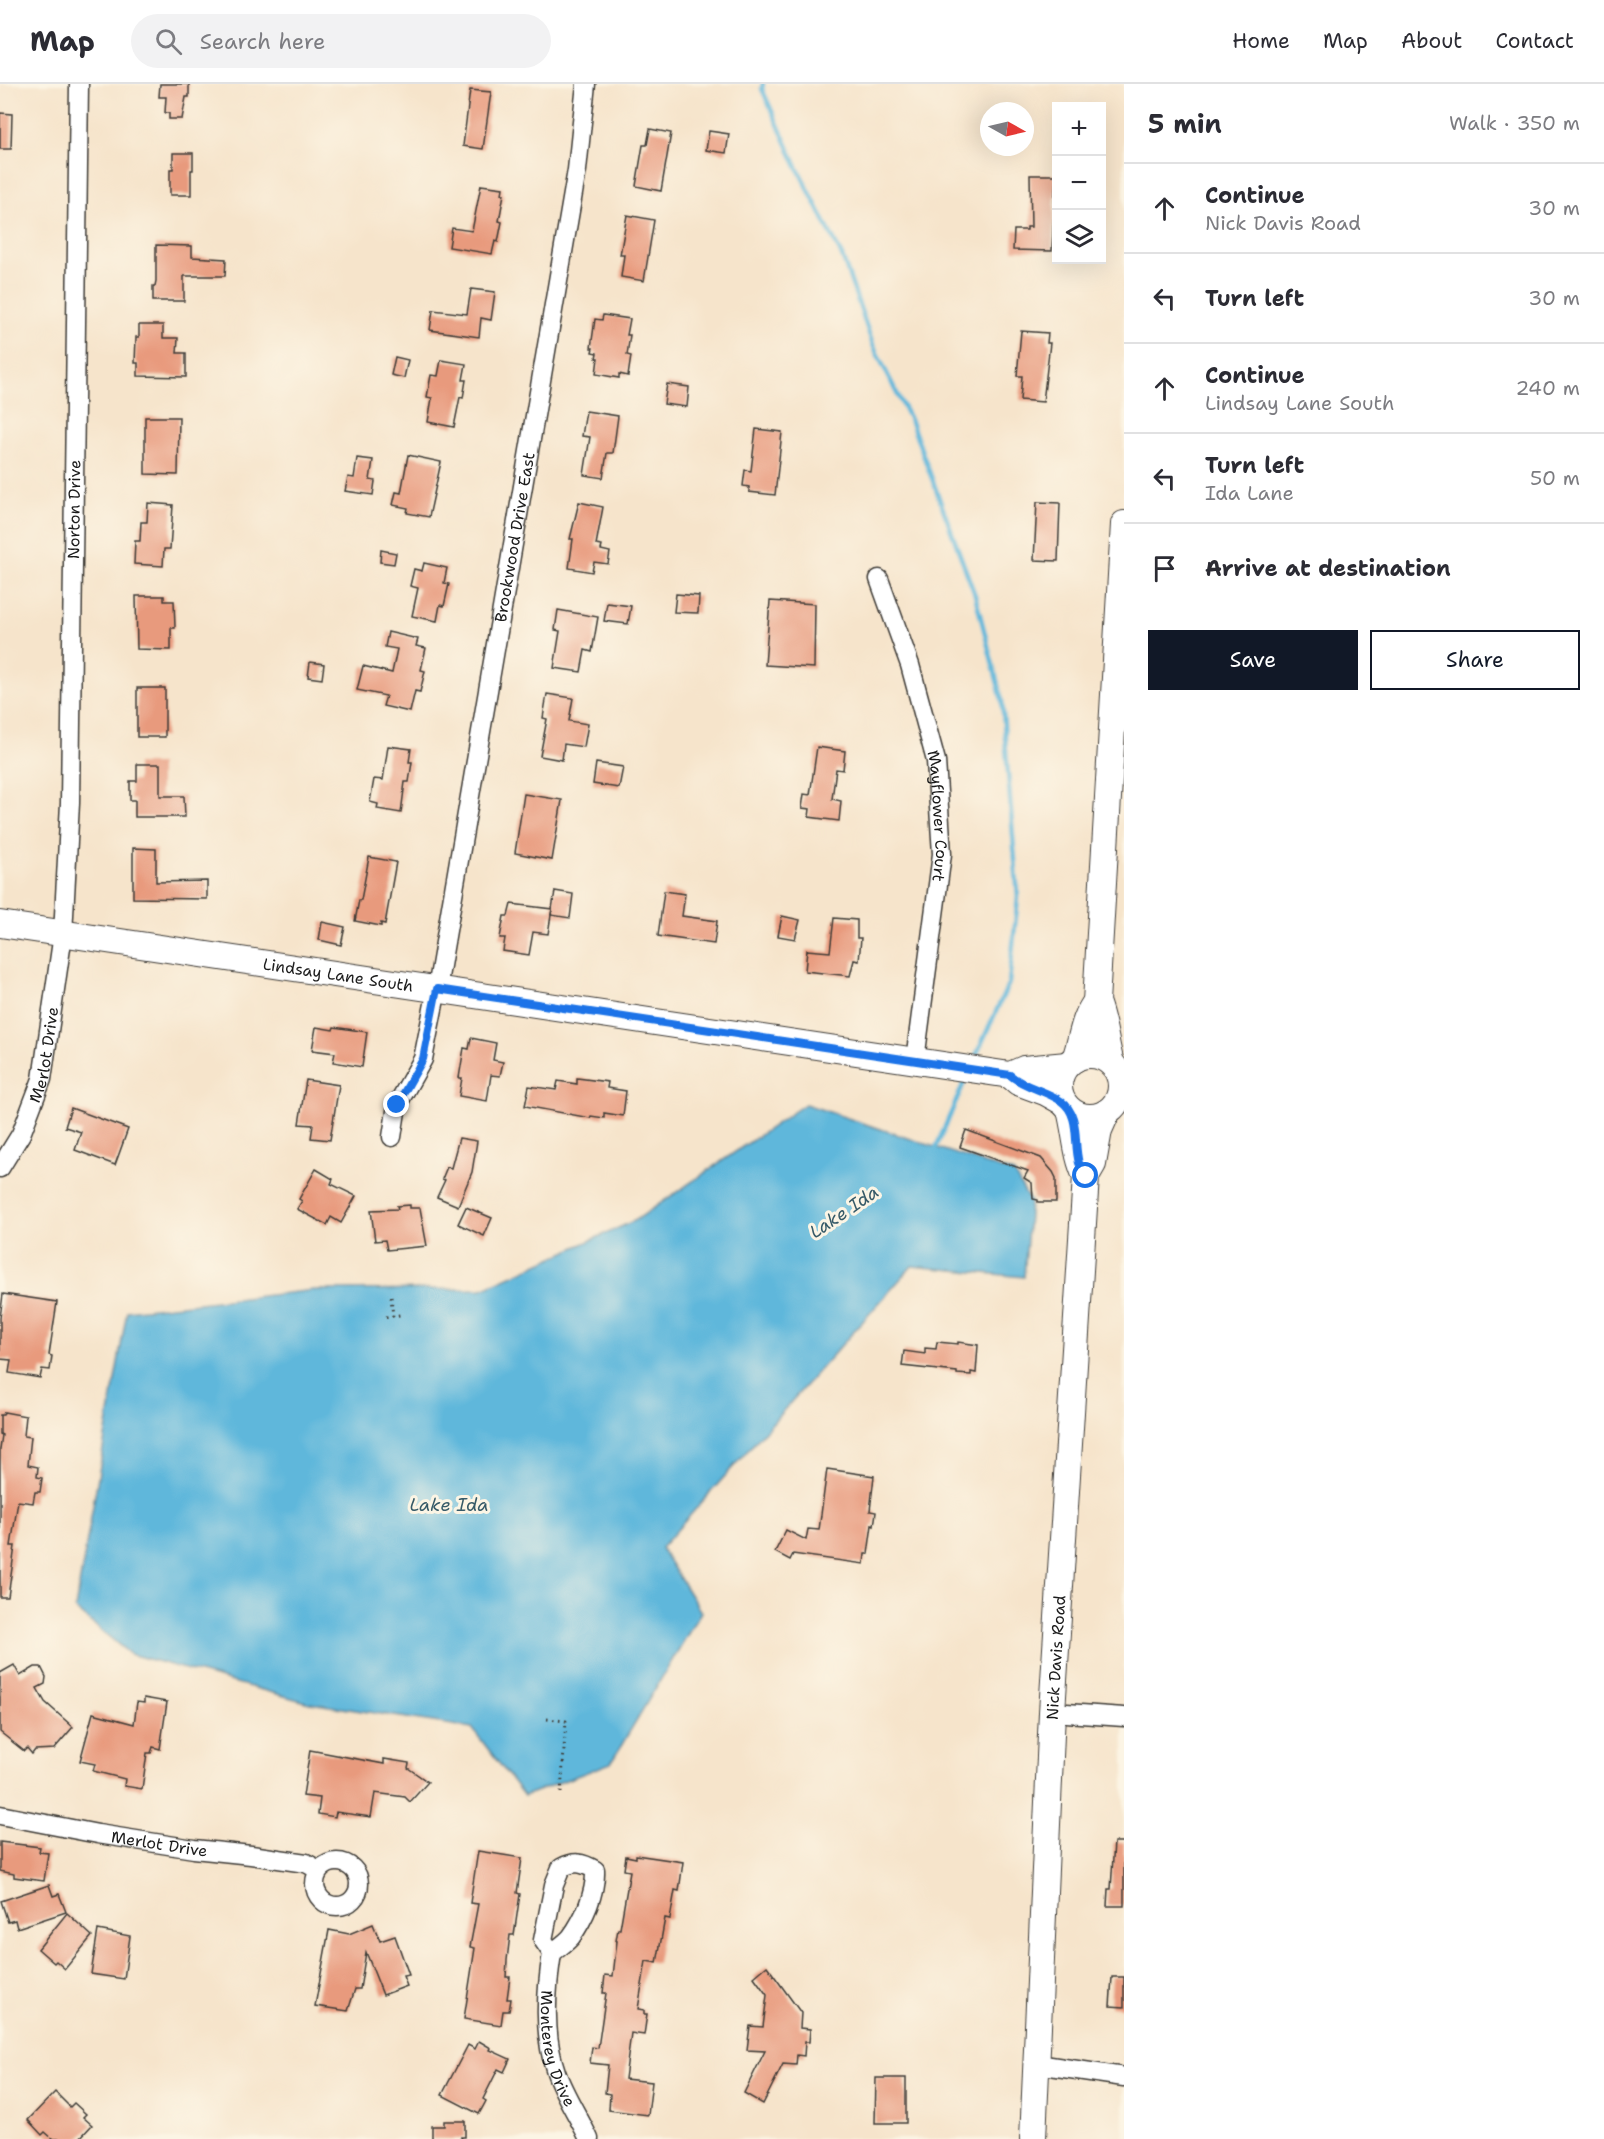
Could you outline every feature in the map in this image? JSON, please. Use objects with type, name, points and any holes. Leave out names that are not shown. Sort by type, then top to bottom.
[{"type":"street","name":"Norton Drive","points":[[63,934],[70,803],[79,84]]},
{"type":"street","name":"Brookwood Drive East","points":[[392,1137],[397,1105],[423,1059],[437,989],[577,170],[586,84]]},
{"type":"street","points":[[1010,1075],[1018,1082],[1045,1092],[1079,1116],[1090,1117],[1115,1108],[1120,1090],[1117,1070],[1105,1043],[1101,1014],[1096,1002],[1124,524]]},
{"type":"street","name":"Mayflower Court","points":[[879,579],[910,665],[936,761],[942,854],[915,1060]]},
{"type":"street","name":"Lindsay Lane South","points":[[0,924],[1010,1075],[1024,1070],[1071,1062]]},
{"type":"street","name":"Merlot Drive","points":[[0,1168],[21,1134],[42,1079],[63,934]]},
{"type":"street","points":[[1067,1106],[1059,1093],[1059,1082],[1071,1062],[1088,1012],[1096,1002]]},
{"type":"street","points":[[1071,1062],[1093,1055],[1117,1070]]},
{"type":"street","name":"Nick Davis Road","points":[[1067,1106],[1075,1130],[1079,1162],[1086,1176]]},
{"type":"street","name":"Nick Davis Road","points":[[1033,2139],[1052,1712],[1086,1176],[1093,1164],[1098,1130],[1115,1108]]},
{"type":"street","points":[[1052,1712],[1124,1717]]},
{"type":"street","name":"Merlot Drive","points":[[0,1815],[108,1836],[306,1863],[319,1870]]},
{"type":"street","name":"Monterey Drive","points":[[552,1953],[548,1983],[547,2026],[556,2073],[589,2139]]},
{"type":"street","points":[[1037,2064],[1124,2077]]},
{"type":"path","points":[[391,1298],[393,1316]]},
{"type":"path","points":[[386,1317],[400,1315]]},
{"type":"path","points":[[547,1719],[566,1721],[561,1792]]},
{"type":"water","name":"Lake Ida","points":[[805,1104],[1014,1173],[1030,1202],[1024,1277],[912,1266],[661,1548],[701,1612],[611,1763],[524,1796],[472,1728],[310,1703],[130,1654],[75,1609],[127,1311],[315,1290],[482,1289],[636,1220]]},
{"type":"building","points":[[160,84],[189,84],[189,97],[186,97],[182,119],[169,119],[169,113],[165,113],[166,97],[159,97]]},
{"type":"building","points":[[470,90],[491,92],[483,149],[463,146]]},
{"type":"building","points":[[0,113],[12,114],[11,149],[0,149]]},
{"type":"building","points":[[650,129],[671,133],[661,191],[636,186],[643,145],[647,145]]},
{"type":"building","points":[[709,131],[729,134],[726,153],[706,150]]},
{"type":"building","points":[[173,153],[193,153],[191,195],[170,195],[170,169],[173,169]]},
{"type":"building","points":[[1030,175],[1052,175],[1052,251],[1013,250],[1014,230],[1027,230],[1027,227],[1031,227]]},
{"type":"building","points":[[481,185],[503,188],[502,194],[504,194],[498,242],[495,241],[492,254],[449,247],[452,228],[472,231]]},
{"type":"building","points":[[627,215],[654,220],[644,281],[621,277],[624,255],[620,255]]},
{"type":"building","points":[[156,245],[192,246],[192,257],[226,259],[225,276],[184,276],[184,301],[153,301],[153,286],[156,281]]},
{"type":"building","points":[[471,289],[495,292],[491,320],[481,318],[479,337],[430,330],[433,310],[467,314]]},
{"type":"building","points":[[603,315],[630,319],[627,335],[630,335],[627,355],[631,356],[628,376],[619,374],[619,378],[596,374],[598,358],[596,358],[597,353],[592,352],[593,348],[591,348],[595,319],[602,320]]},
{"type":"building","points":[[139,325],[163,325],[163,338],[178,338],[177,353],[186,353],[186,377],[138,376],[138,363],[135,363]]},
{"type":"building","points":[[1021,331],[1048,333],[1047,343],[1050,343],[1043,402],[1020,400],[1022,376],[1017,376]]},
{"type":"building","points":[[395,357],[408,360],[404,378],[391,375]]},
{"type":"building","points":[[441,360],[466,364],[463,398],[460,397],[454,427],[428,422],[432,398],[427,397],[431,375],[438,376]]},
{"type":"building","points":[[667,384],[689,387],[687,407],[664,404]]},
{"type":"building","points":[[586,411],[618,416],[613,453],[607,453],[603,478],[584,475],[590,437],[582,436]]},
{"type":"building","points":[[145,417],[179,417],[178,475],[145,474]]},
{"type":"building","points":[[756,429],[782,432],[775,495],[749,492],[749,487],[743,486],[745,470],[751,471]]},
{"type":"building","points":[[408,455],[441,462],[429,517],[407,513],[408,508],[393,505],[396,492],[401,493]]},
{"type":"building","points":[[357,458],[373,460],[370,480],[375,481],[373,495],[345,491],[348,477],[354,478]]},
{"type":"building","points":[[579,502],[603,507],[596,545],[602,546],[601,550],[610,552],[608,564],[594,562],[592,572],[569,568],[573,539],[570,539]]},
{"type":"building","points":[[1037,502],[1060,503],[1058,561],[1034,560]]},
{"type":"building","points":[[148,503],[173,505],[170,549],[164,549],[163,566],[134,564],[135,541],[140,541],[141,522],[147,522]]},
{"type":"building","points":[[381,550],[396,553],[394,564],[380,562]]},
{"type":"building","points":[[424,563],[447,568],[444,583],[449,584],[444,606],[440,605],[437,621],[412,616],[418,588],[410,586],[414,569],[422,571]]},
{"type":"building","points":[[676,594],[699,596],[698,613],[674,612]]},
{"type":"building","points":[[136,596],[164,596],[164,601],[174,601],[175,628],[171,628],[171,650],[137,649]]},
{"type":"building","points":[[770,601],[815,604],[814,668],[765,665]]},
{"type":"building","points":[[607,603],[631,606],[628,624],[604,621]]},
{"type":"building","points":[[558,610],[598,617],[592,652],[585,650],[581,672],[554,668],[560,631],[555,630]]},
{"type":"building","points":[[388,632],[418,639],[416,646],[426,648],[421,670],[425,671],[420,692],[415,691],[410,712],[383,706],[386,696],[357,690],[363,666],[392,673],[397,649],[385,647]]},
{"type":"building","points":[[310,662],[324,664],[322,679],[308,677]]},
{"type":"building","points":[[137,688],[165,688],[165,737],[137,737]]},
{"type":"building","points":[[547,694],[573,698],[569,721],[588,724],[584,747],[564,744],[562,760],[540,756],[547,719],[543,718]]},
{"type":"building","points":[[388,746],[411,749],[409,782],[405,782],[401,813],[377,809],[378,804],[370,802],[374,779],[383,780]]},
{"type":"building","points":[[817,747],[845,751],[843,770],[836,769],[832,799],[841,801],[839,821],[809,817],[810,809],[802,808],[804,794],[810,795]]},
{"type":"building","points":[[596,763],[623,767],[619,788],[593,784]]},
{"type":"building","points":[[137,764],[160,764],[160,796],[184,796],[185,817],[135,817],[135,800],[130,800],[130,781],[137,781]]},
{"type":"building","points":[[524,794],[562,800],[552,860],[515,853]]},
{"type":"building","points":[[133,848],[156,849],[156,882],[207,881],[207,899],[133,898]]},
{"type":"building","points":[[369,857],[396,862],[385,924],[381,923],[381,926],[355,921]]},
{"type":"building","points":[[555,891],[573,894],[570,918],[551,915]]},
{"type":"building","points":[[664,891],[685,894],[682,916],[717,921],[714,944],[658,936]]},
{"type":"building","points":[[511,904],[552,909],[548,934],[533,932],[529,955],[503,951],[505,938],[500,938],[504,916],[508,916]]},
{"type":"building","points":[[782,916],[800,920],[795,939],[778,936]]},
{"type":"building","points":[[834,918],[857,920],[857,938],[861,938],[859,961],[854,960],[850,976],[805,971],[807,950],[830,952]]},
{"type":"building","points":[[322,922],[345,927],[341,945],[319,940]]},
{"type":"building","points":[[316,1027],[367,1032],[362,1067],[333,1062],[335,1053],[312,1050]]},
{"type":"building","points":[[471,1038],[496,1043],[493,1060],[503,1062],[500,1076],[491,1075],[487,1101],[459,1096],[462,1078],[459,1078],[464,1048],[469,1049]]},
{"type":"building","points":[[577,1078],[608,1082],[607,1088],[626,1091],[623,1116],[604,1113],[604,1118],[591,1116],[590,1118],[525,1106],[529,1086],[556,1090],[558,1081],[577,1084]]},
{"type":"building","points":[[306,1080],[339,1085],[330,1140],[311,1138],[313,1125],[299,1124]]},
{"type":"building","points":[[71,1108],[128,1129],[115,1165],[75,1150],[81,1132],[65,1127]]},
{"type":"building","points":[[966,1130],[1041,1158],[1056,1178],[1056,1202],[1038,1202],[1033,1199],[1032,1183],[1024,1178],[1028,1171],[960,1147]]},
{"type":"building","points":[[459,1138],[477,1141],[472,1172],[458,1206],[437,1197],[445,1180],[442,1179],[447,1167],[451,1168]]},
{"type":"building","points":[[316,1169],[333,1179],[331,1184],[356,1196],[341,1223],[331,1217],[327,1225],[297,1209],[302,1201],[299,1199]]},
{"type":"building","points":[[410,1205],[410,1208],[420,1208],[427,1246],[387,1250],[385,1240],[375,1241],[371,1210],[398,1209],[397,1206]]},
{"type":"building","points":[[466,1207],[492,1218],[484,1236],[458,1224]]},
{"type":"building","points":[[3,1294],[57,1302],[49,1355],[52,1356],[50,1370],[42,1369],[40,1378],[9,1373],[11,1360],[0,1359],[0,1318]]},
{"type":"building","points":[[937,1342],[978,1345],[976,1373],[957,1374],[957,1372],[902,1366],[904,1351],[925,1354],[925,1348],[936,1349]]},
{"type":"building","points":[[4,1412],[26,1416],[24,1436],[31,1437],[28,1465],[38,1467],[37,1477],[42,1478],[40,1492],[35,1492],[33,1503],[18,1501],[11,1546],[15,1546],[8,1597],[0,1597],[0,1449],[2,1435],[0,1434],[0,1415]]},
{"type":"building","points":[[827,1469],[874,1476],[870,1511],[876,1512],[864,1564],[793,1554],[790,1560],[775,1552],[786,1530],[806,1540],[808,1529],[819,1530]]},
{"type":"building","points":[[14,1665],[20,1676],[35,1667],[41,1667],[46,1677],[45,1684],[37,1688],[45,1702],[73,1727],[54,1749],[35,1750],[32,1754],[27,1748],[24,1751],[0,1732],[0,1673]]},
{"type":"building","points":[[144,1698],[167,1702],[160,1749],[153,1747],[151,1753],[147,1753],[142,1789],[124,1786],[125,1779],[93,1771],[95,1764],[80,1761],[93,1713],[134,1724],[137,1702],[144,1703]]},
{"type":"building","points":[[310,1750],[384,1764],[384,1759],[409,1763],[408,1768],[428,1782],[410,1802],[405,1797],[375,1793],[371,1817],[336,1812],[335,1817],[318,1814],[320,1798],[303,1796]]},
{"type":"building","points":[[0,1842],[40,1847],[39,1852],[48,1853],[44,1881],[14,1877],[14,1874],[0,1871]]},
{"type":"building","points":[[1114,1842],[1124,1842],[1124,1906],[1107,1906],[1108,1889],[1111,1889]]},
{"type":"building","points":[[478,1851],[522,1858],[514,1935],[510,1935],[507,1960],[506,1977],[510,1977],[507,1999],[511,1999],[509,2011],[503,2011],[501,2025],[464,2019],[475,1948],[470,1947],[478,1904],[470,1903]]},
{"type":"building","points":[[636,1855],[683,1862],[679,1891],[675,1890],[670,1919],[665,1918],[657,1963],[646,1961],[638,2009],[644,2010],[644,2014],[647,2014],[644,2035],[631,2033],[625,2079],[652,2082],[648,2115],[609,2110],[610,2094],[605,2093],[608,2065],[590,2063],[592,2047],[598,2048],[606,1993],[603,1993],[605,1975],[613,1976],[616,1941],[630,1871],[624,1870],[626,1856],[636,1858]]},
{"type":"building","points":[[49,1885],[53,1896],[59,1894],[66,1912],[17,1928],[15,1920],[8,1922],[1,1901]]},
{"type":"building","points":[[67,1913],[92,1936],[65,1969],[38,1949]]},
{"type":"building","points":[[373,1924],[380,1941],[395,1936],[409,1975],[403,1976],[407,1986],[383,1995],[366,1952],[360,1989],[355,1989],[348,2011],[315,2006],[329,1930],[349,1934]]},
{"type":"building","points":[[98,1930],[130,1936],[124,1979],[91,1974]]},
{"type":"building","points":[[767,1966],[801,2013],[800,2028],[810,2029],[809,2042],[805,2042],[804,2056],[797,2055],[796,2065],[783,2064],[763,2104],[744,2093],[765,2051],[747,2050],[750,2026],[763,2027],[767,1995],[754,1977]]},
{"type":"building","points":[[1112,1977],[1124,1977],[1124,2007],[1110,2006]]},
{"type":"building","points":[[479,2041],[491,2048],[490,2050],[510,2059],[504,2072],[498,2069],[483,2099],[486,2101],[479,2114],[442,2095],[468,2045],[475,2049]]},
{"type":"building","points":[[876,2078],[906,2078],[906,2123],[875,2123]]},
{"type":"building","points":[[55,2092],[70,2107],[74,2103],[86,2114],[83,2117],[92,2125],[79,2139],[53,2139],[45,2132],[42,2135],[28,2120]]},
{"type":"building","points":[[444,2121],[465,2121],[465,2137],[461,2137],[462,2139],[432,2139],[432,2126],[444,2126]]},
{"type":"waterway","points":[[763,84],[762,89],[798,169],[842,256],[873,345],[911,422],[975,595],[1002,700],[1018,897],[1009,983],[973,1062]]},
{"type":"waterway","points":[[935,1150],[966,1078]]},
{"type":"route","points":[[397,1105],[423,1059],[437,989],[1010,1075],[1018,1082],[1045,1092],[1063,1102],[1070,1110],[1079,1162],[1086,1176]]}]
